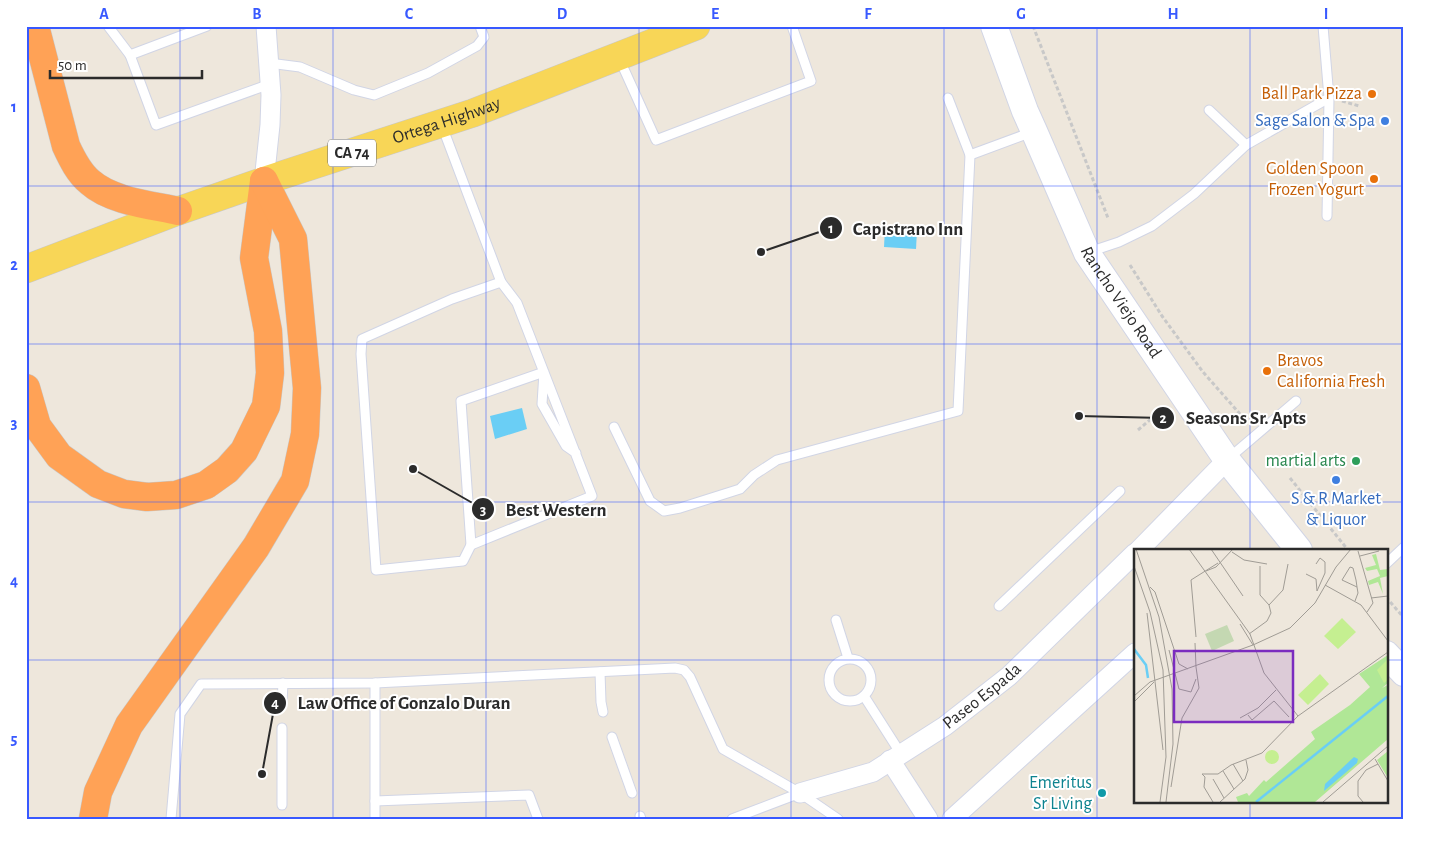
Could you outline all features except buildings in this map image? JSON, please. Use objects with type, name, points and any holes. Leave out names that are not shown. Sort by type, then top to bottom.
[{"type":"highway","points":[[35,26],[66,146],[75,165],[90,182],[120,199],[178,210]]},
{"type":"highway","points":[[26,388],[37,426],[59,456],[98,484],[124,494],[147,497],[176,495],[206,485],[227,470],[244,451],[266,406],[270,372],[268,331],[254,258],[264,181]]},
{"type":"highway","points":[[93,819],[98,792],[129,725],[256,547],[295,481],[305,434],[307,388],[293,239],[264,181]]},
{"type":"main road","name":"Ortega Highway","points":[[26,268],[178,210],[473,113],[696,26]]},
{"type":"main road","name":"Rancho Viejo Road","points":[[994,26],[1025,111],[1086,253],[1227,460],[1298,549]]},
{"type":"main road","points":[[1388,656],[1404,673]]},
{"type":"street","points":[[264,181],[270,125],[271,84],[266,26]]},
{"type":"street","points":[[1139,549],[1227,460]]},
{"type":"street","name":"Paseo Espada","points":[[800,793],[873,772],[945,726],[1009,676],[1134,555]]},
{"type":"street","points":[[952,819],[1134,654]]},
{"type":"street","points":[[896,757],[928,819]]},
{"type":"lane","points":[[108,26],[130,55],[156,126],[271,84]]},
{"type":"lane","points":[[130,55],[208,26]]},
{"type":"lane","points":[[269,63],[300,67],[354,90],[374,95],[428,73],[477,46],[484,37],[480,26]]},
{"type":"lane","points":[[618,56],[656,140],[810,81],[792,26]]},
{"type":"lane","points":[[1323,26],[1329,98],[1327,216]]},
{"type":"lane","points":[[614,427],[650,502],[664,511],[680,508],[740,489],[754,476],[777,460],[958,411],[970,156],[948,98]]},
{"type":"lane","points":[[1086,253],[1119,242],[1152,226],[1194,194],[1246,145],[1329,98]]},
{"type":"lane","points":[[1209,110],[1246,145]]},
{"type":"lane","points":[[441,123],[501,282],[517,303],[592,496],[471,545]]},
{"type":"lane","points":[[970,156],[1034,130]]},
{"type":"lane","points":[[501,282],[452,299],[362,339],[361,354],[376,570],[463,560],[471,545],[461,400],[544,372]]},
{"type":"lane","points":[[544,372],[542,404],[566,446],[576,452]]},
{"type":"lane","points":[[1227,460],[1296,400]]},
{"type":"lane","points":[[999,606],[1120,491]]},
{"type":"lane","points":[[1388,562],[1404,547]]},
{"type":"lane","points":[[836,620],[848,658]]},
{"type":"lane","points":[[848,658],[861,661],[870,671],[871,684],[864,696],[851,702],[843,701],[832,692],[829,685],[831,670],[835,664],[848,658]]},
{"type":"lane","points":[[171,819],[180,714],[201,684],[375,683],[675,668],[684,670],[690,677],[723,749],[800,793],[838,819]]},
{"type":"lane","points":[[600,672],[603,712]]},
{"type":"lane","points":[[282,683],[282,703]]},
{"type":"lane","points":[[375,683],[375,819]]},
{"type":"lane","points":[[864,696],[896,757]]},
{"type":"lane","points":[[282,728],[282,805]]},
{"type":"lane","points":[[612,737],[632,794]]},
{"type":"lane","points":[[732,819],[800,793]]},
{"type":"lane","points":[[375,800],[529,795],[538,819]]},
{"type":"path","points":[[1033,26],[1108,218]]},
{"type":"path","points":[[1130,264],[1162,316],[1197,364],[1240,414]]},
{"type":"path","points":[[1138,430],[1151,420]]},
{"type":"path","points":[[1290,478],[1347,549]]},
{"type":"path","points":[[1388,599],[1404,618]]},
{"type":"water","points":[[885,228],[917,231],[916,249],[884,247]]},
{"type":"water","points":[[522,408],[527,429],[495,439],[490,416]]},
{"type":"place","name":"Ball Park Pizza","points":[[1372,94]]},
{"type":"place","name":"Sage Salon & Spa","points":[[1385,121]]},
{"type":"place","name":"Golden Spoon Frozen Yogurt","points":[[1374,179]]},
{"type":"place","name":"Capistrano Inn","points":[[761,252]]},
{"type":"place","name":"Bravos California Fresh","points":[[1267,371]]},
{"type":"place","name":"Seasons Sr. Apts","points":[[1079,416]]},
{"type":"place","name":"martial arts","points":[[1356,461]]},
{"type":"place","name":"Best Western","points":[[413,469]]},
{"type":"place","name":"S & R Market & Liquor","points":[[1336,480]]},
{"type":"place","name":"Law Office of Gonzalo Duran","points":[[262,774]]},
{"type":"place","name":"Emeritus Sr Living","points":[[1102,793]]}]
